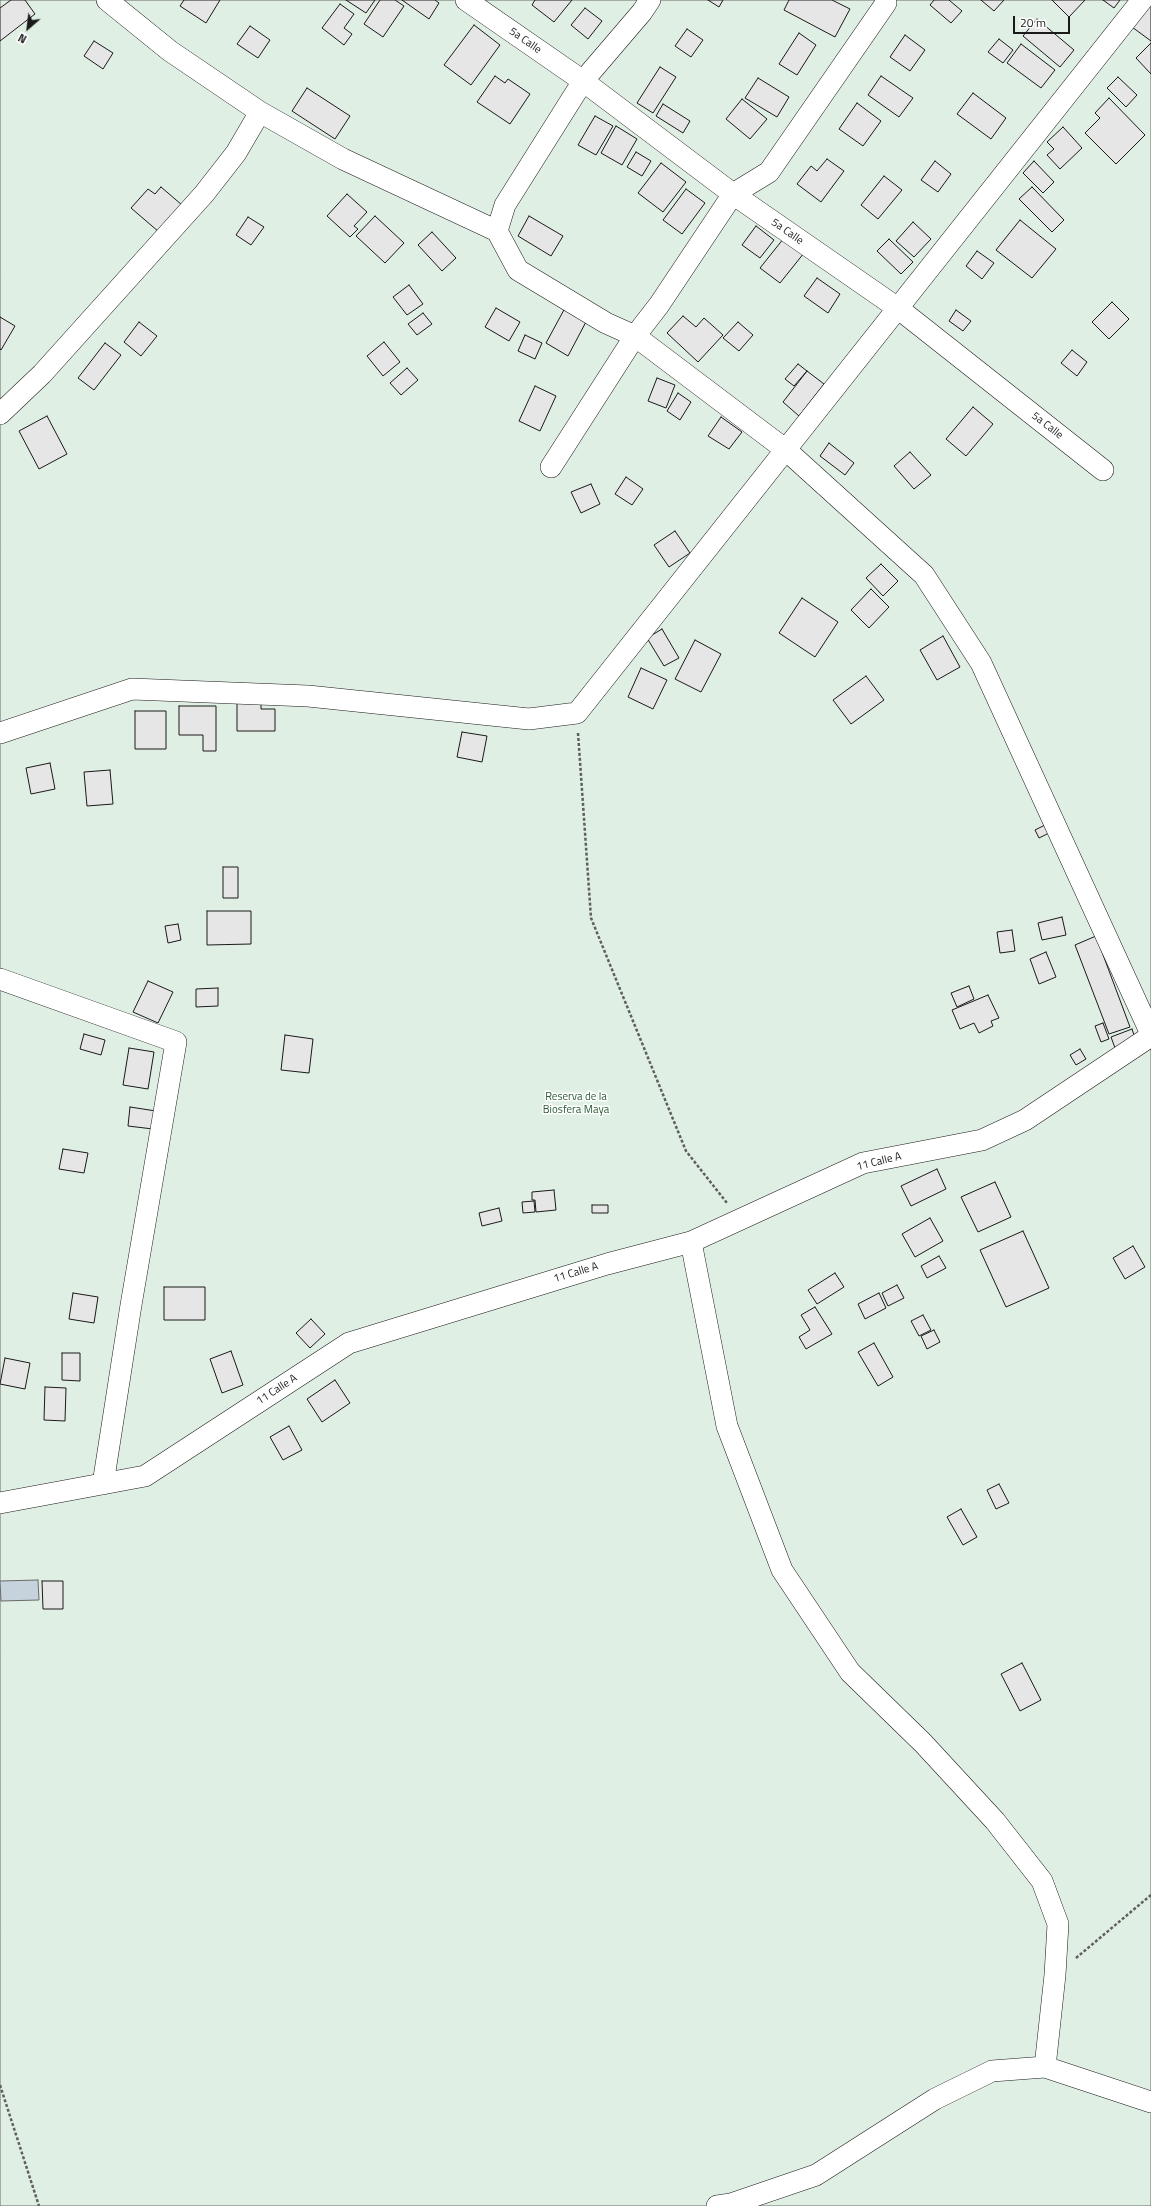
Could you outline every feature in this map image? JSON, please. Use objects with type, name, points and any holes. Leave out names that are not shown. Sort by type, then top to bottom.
[{"type":"street","points":[[107,0],[170,51],[260,112],[343,158],[497,231],[518,270],[606,323],[635,336],[786,450],[924,575],[981,663],[1151,1035]]},
{"type":"street","name":"5a Calle","points":[[466,0],[583,81],[733,194],[899,309],[1103,470]]},
{"type":"street","points":[[497,231],[505,205],[583,81],[642,12],[650,0]]},
{"type":"street","points":[[0,733],[132,689],[308,696],[529,719],[577,713],[899,309],[1142,0]]},
{"type":"street","points":[[551,467],[635,336],[659,305],[733,194],[769,172],[886,3]]},
{"type":"street","points":[[0,414],[42,374],[204,194],[236,153],[260,112]]},
{"type":"street","points":[[0,979],[176,1042],[131,1305],[103,1484]]},
{"type":"street","name":"11 Calle A","points":[[0,1503],[145,1476],[349,1343],[608,1264],[691,1242],[863,1164],[982,1140],[1024,1120],[1151,1035]]},
{"type":"street","points":[[691,1242],[727,1426],[782,1570],[850,1672],[923,1743],[995,1821],[1042,1881],[1058,1924],[1055,1975],[1046,2067]]},
{"type":"street","points":[[717,2206],[730,2204],[816,2175],[935,2099],[992,2071],[1046,2067],[1151,2102]]},
{"type":"path","points":[[577,713],[592,918],[686,1151],[740,1219]]},
{"type":"path","points":[[1055,1975],[1151,1895]]},
{"type":"path","points":[[0,2086],[39,2206]]},
{"type":"green space","name":"Reserva de la Biosfera Maya","points":[[0,0],[1151,0],[1151,2206],[0,2206]]},
{"type":"shaded area","points":[[38,1580],[39,1600],[1,1601],[0,1581]]},
{"type":"building","points":[[11,0],[25,0],[35,14],[0,41],[0,8]]},
{"type":"building","points":[[184,0],[220,0],[206,23],[180,6]]},
{"type":"building","points":[[346,0],[375,0],[366,13]]},
{"type":"building","points":[[380,0],[395,0],[404,6],[383,37],[364,24]]},
{"type":"building","points":[[402,0],[435,0],[439,3],[429,19]]},
{"type":"building","points":[[535,0],[572,0],[554,22],[532,5]]},
{"type":"building","points":[[708,0],[723,0],[719,7]]},
{"type":"building","points":[[789,0],[832,0],[850,9],[835,37],[784,10]]},
{"type":"building","points":[[934,0],[949,0],[962,11],[951,23],[930,5]]},
{"type":"building","points":[[981,0],[1004,0],[994,11]]},
{"type":"building","points":[[1052,0],[1085,0],[1069,17]]},
{"type":"building","points":[[1103,0],[1120,0],[1114,8]]},
{"type":"building","points":[[340,4],[354,14],[344,28],[352,34],[344,45],[322,28]]},
{"type":"building","points":[[1148,4],[1151,6],[1151,41],[1132,27]]},
{"type":"building","points":[[585,8],[602,21],[588,39],[571,25]]},
{"type":"building","points":[[1037,19],[1074,50],[1060,67],[1023,36]]},
{"type":"building","points":[[474,25],[500,45],[471,85],[444,65]]},
{"type":"building","points":[[250,26],[270,40],[258,58],[237,44]]},
{"type":"building","points":[[687,29],[703,40],[691,57],[675,46]]},
{"type":"building","points":[[799,33],[816,45],[797,75],[779,64]]},
{"type":"building","points":[[905,35],[925,50],[910,71],[890,57]]},
{"type":"building","points":[[999,39],[1013,50],[1003,63],[988,52]]},
{"type":"building","points":[[94,41],[113,53],[103,69],[84,56]]},
{"type":"building","points":[[1151,43],[1151,74],[1136,58]]},
{"type":"building","points":[[1021,44],[1055,70],[1041,88],[1007,63]]},
{"type":"building","points":[[660,67],[676,77],[653,113],[637,103]]},
{"type":"building","points":[[495,76],[505,83],[508,79],[530,94],[510,124],[477,102]]},
{"type":"building","points":[[881,76],[913,98],[899,117],[868,95]]},
{"type":"building","points":[[1118,77],[1137,95],[1126,107],[1107,88]]},
{"type":"building","points":[[758,78],[789,97],[777,117],[745,98]]},
{"type":"building","points":[[307,88],[350,116],[335,139],[292,111]]},
{"type":"building","points":[[973,93],[1006,118],[991,139],[957,114]]},
{"type":"building","points":[[1109,98],[1145,135],[1116,164],[1085,133],[1100,118],[1095,113]]},
{"type":"building","points":[[742,99],[767,119],[750,139],[726,119]]},
{"type":"building","points":[[857,103],[881,121],[863,146],[839,129]]},
{"type":"building","points":[[663,104],[690,121],[683,133],[656,116]]},
{"type":"building","points":[[595,116],[613,126],[596,155],[578,145]]},
{"type":"building","points":[[616,126],[637,139],[622,165],[601,153]]},
{"type":"building","points":[[1063,127],[1082,148],[1060,169],[1047,155],[1054,149],[1047,142]]},
{"type":"building","points":[[636,152],[651,161],[642,176],[627,167]]},
{"type":"building","points":[[827,159],[844,171],[821,202],[797,184],[811,166],[817,171]]},
{"type":"building","points":[[935,161],[951,174],[938,192],[921,180]]},
{"type":"building","points":[[1034,161],[1054,182],[1043,193],[1023,173]]},
{"type":"building","points":[[661,163],[686,182],[663,212],[638,193]]},
{"type":"building","points":[[884,176],[902,190],[878,219],[861,205]]},
{"type":"building","points":[[161,187],[182,205],[159,232],[131,208],[148,189],[155,194]]},
{"type":"building","points":[[1032,187],[1064,220],[1052,232],[1019,199]]},
{"type":"building","points":[[686,189],[705,203],[682,234],[663,220]]},
{"type":"building","points":[[347,194],[367,212],[354,226],[358,229],[350,237],[327,216]]},
{"type":"building","points":[[375,216],[404,243],[385,263],[356,236]]},
{"type":"building","points":[[529,216],[563,236],[551,256],[518,236]]},
{"type":"building","points":[[248,217],[264,227],[251,245],[236,235]]},
{"type":"building","points":[[1020,220],[1056,249],[1032,278],[996,250]]},
{"type":"building","points":[[913,222],[931,239],[914,257],[896,241]]},
{"type":"building","points":[[756,226],[774,240],[760,258],[742,245]]},
{"type":"building","points":[[432,232],[456,258],[442,271],[418,245]]},
{"type":"building","points":[[784,238],[804,253],[780,283],[760,268]]},
{"type":"building","points":[[889,239],[913,262],[901,274],[877,251]]},
{"type":"building","points":[[977,251],[994,263],[982,279],[966,266]]},
{"type":"building","points":[[817,278],[840,294],[828,313],[804,296]]},
{"type":"building","points":[[409,285],[423,304],[407,315],[393,297]]},
{"type":"building","points":[[1112,302],[1129,319],[1109,339],[1092,322]]},
{"type":"building","points":[[496,308],[520,322],[509,341],[485,327]]},
{"type":"building","points":[[565,308],[587,320],[568,356],[546,343]]},
{"type":"building","points":[[956,310],[971,321],[963,331],[949,321]]},
{"type":"building","points":[[423,313],[432,324],[417,335],[408,324]]},
{"type":"building","points":[[683,316],[696,327],[704,318],[723,335],[698,362],[667,333]]},
{"type":"building","points":[[0,317],[15,326],[1,350],[0,349]]},
{"type":"building","points":[[139,322],[157,336],[141,356],[124,342]]},
{"type":"building","points":[[738,322],[753,335],[739,351],[723,338]]},
{"type":"building","points":[[525,335],[542,343],[535,359],[518,351]]},
{"type":"building","points":[[384,342],[400,362],[383,376],[367,356]]},
{"type":"building","points":[[105,343],[121,355],[94,390],[78,378]]},
{"type":"building","points":[[1072,350],[1087,362],[1077,376],[1061,363]]},
{"type":"building","points":[[798,364],[807,371],[794,386],[785,379]]},
{"type":"building","points":[[407,368],[418,380],[401,395],[390,383]]},
{"type":"building","points":[[807,371],[824,384],[799,416],[783,402]]},
{"type":"building","points":[[657,378],[675,385],[666,408],[648,401]]},
{"type":"building","points":[[535,386],[556,396],[540,431],[519,421]]},
{"type":"building","points":[[678,393],[691,402],[680,420],[667,411]]},
{"type":"building","points":[[973,407],[993,424],[966,456],[946,439]]},
{"type":"building","points":[[47,416],[67,454],[39,469],[19,431]]},
{"type":"building","points":[[721,417],[742,432],[729,449],[708,436]]},
{"type":"building","points":[[829,443],[854,463],[845,475],[820,456]]},
{"type":"building","points":[[910,452],[931,475],[914,489],[894,466]]},
{"type":"building","points":[[626,477],[643,489],[632,505],[615,494]]},
{"type":"building","points":[[591,484],[600,504],[581,513],[571,492]]},
{"type":"building","points":[[675,531],[690,553],[669,567],[654,545]]},
{"type":"building","points":[[881,564],[898,581],[883,596],[866,578]]},
{"type":"building","points":[[871,589],[889,607],[869,628],[851,610]]},
{"type":"building","points":[[802,598],[838,622],[815,657],[779,633]]},
{"type":"building","points":[[662,629],[679,658],[664,666],[647,638]]},
{"type":"building","points":[[943,636],[960,667],[937,680],[920,650]]},
{"type":"building","points":[[695,640],[721,654],[701,692],[675,679]]},
{"type":"building","points":[[641,668],[667,680],[653,709],[628,697]]},
{"type":"building","points":[[866,676],[884,700],[851,724],[833,700]]},
{"type":"building","points":[[237,702],[261,702],[261,709],[275,709],[275,731],[237,731]]},
{"type":"building","points":[[179,706],[216,706],[216,751],[203,751],[203,735],[179,735]]},
{"type":"building","points":[[135,711],[166,711],[166,749],[135,749]]},
{"type":"building","points":[[462,732],[487,736],[482,762],[457,757]]},
{"type":"building","points":[[50,763],[55,789],[31,794],[26,768]]},
{"type":"building","points":[[110,770],[113,804],[87,806],[84,772]]},
{"type":"building","points":[[1045,825],[1049,833],[1039,838],[1035,830]]},
{"type":"building","points":[[223,867],[238,867],[238,898],[223,898]]},
{"type":"building","points":[[207,911],[251,911],[251,944],[207,945]]},
{"type":"building","points":[[1062,917],[1066,935],[1042,940],[1038,923]]},
{"type":"building","points":[[178,924],[181,940],[168,943],[165,926]]},
{"type":"building","points":[[1012,930],[1015,951],[1000,953],[997,932]]},
{"type":"building","points":[[1096,936],[1130,1027],[1109,1034],[1075,945]]},
{"type":"building","points":[[1046,952],[1056,977],[1039,984],[1030,959]]},
{"type":"building","points":[[148,981],[173,992],[158,1023],[133,1012]]},
{"type":"building","points":[[969,986],[974,999],[957,1007],[951,993]]},
{"type":"building","points":[[218,988],[218,1006],[196,1007],[196,989]]},
{"type":"building","points":[[988,995],[999,1018],[991,1021],[993,1026],[979,1033],[974,1023],[960,1029],[952,1010]]},
{"type":"building","points":[[1103,1023],[1109,1039],[1101,1042],[1095,1026]]},
{"type":"building","points":[[1132,1029],[1136,1041],[1115,1048],[1111,1037]]},
{"type":"building","points":[[84,1034],[105,1040],[101,1055],[80,1049]]},
{"type":"building","points":[[285,1035],[313,1039],[309,1073],[281,1070]]},
{"type":"building","points":[[129,1048],[154,1052],[148,1089],[123,1085]]},
{"type":"building","points":[[1080,1049],[1086,1059],[1076,1065],[1070,1055]]},
{"type":"building","points":[[130,1107],[156,1111],[153,1129],[128,1126]]},
{"type":"building","points":[[63,1149],[88,1153],[84,1173],[59,1169]]},
{"type":"building","points":[[937,1169],[946,1189],[911,1206],[901,1186]]},
{"type":"building","points":[[995,1182],[1011,1217],[978,1232],[961,1197]]},
{"type":"building","points":[[554,1190],[556,1210],[536,1212],[535,1200],[532,1200],[532,1192]]},
{"type":"building","points":[[534,1201],[535,1212],[523,1213],[522,1202]]},
{"type":"building","points":[[592,1205],[608,1205],[608,1213],[592,1213]]},
{"type":"building","points":[[499,1208],[502,1221],[482,1226],[479,1213]]},
{"type":"building","points":[[930,1218],[943,1241],[915,1257],[902,1234]]},
{"type":"building","points":[[1023,1231],[1049,1288],[1006,1307],[980,1250]]},
{"type":"building","points":[[1133,1246],[1145,1267],[1125,1279],[1113,1258]]},
{"type":"building","points":[[939,1256],[946,1268],[927,1278],[921,1266]]},
{"type":"building","points":[[835,1273],[844,1287],[817,1304],[808,1290]]},
{"type":"building","points":[[897,1285],[904,1298],[888,1306],[882,1293]]},
{"type":"building","points":[[164,1287],[205,1287],[205,1320],[164,1320]]},
{"type":"building","points":[[73,1293],[98,1297],[94,1323],[69,1319]]},
{"type":"building","points":[[879,1293],[886,1308],[865,1319],[858,1304]]},
{"type":"building","points":[[815,1307],[832,1334],[806,1349],[799,1337],[810,1330],[801,1315]]},
{"type":"building","points":[[923,1315],[931,1330],[919,1336],[911,1321]]},
{"type":"building","points":[[311,1319],[325,1334],[310,1348],[296,1333]]},
{"type":"building","points":[[934,1330],[940,1342],[927,1349],[921,1336]]},
{"type":"building","points":[[874,1343],[893,1377],[878,1386],[858,1352]]},
{"type":"building","points":[[231,1351],[243,1385],[222,1393],[210,1359]]},
{"type":"building","points":[[62,1353],[80,1353],[80,1381],[62,1380]]},
{"type":"building","points":[[5,1358],[30,1363],[25,1389],[0,1384]]},
{"type":"building","points":[[335,1380],[350,1403],[322,1422],[307,1399]]},
{"type":"building","points":[[45,1387],[66,1388],[65,1421],[44,1420]]},
{"type":"building","points":[[289,1426],[302,1450],[283,1460],[270,1437]]},
{"type":"building","points":[[999,1484],[1009,1503],[996,1509],[987,1490]]},
{"type":"building","points":[[961,1509],[977,1537],[963,1545],[947,1517]]},
{"type":"building","points":[[42,1581],[63,1581],[63,1609],[43,1609]]},
{"type":"building","points":[[1022,1663],[1041,1700],[1020,1711],[1001,1674]]}]
